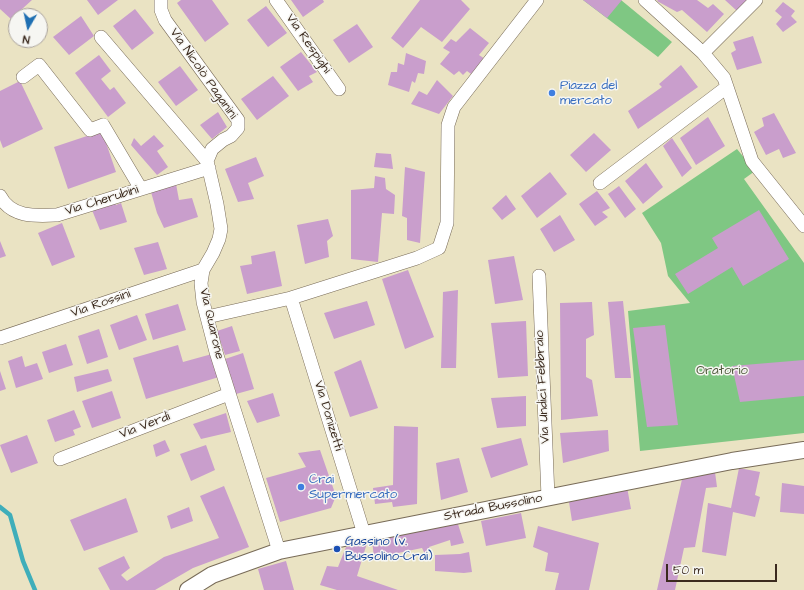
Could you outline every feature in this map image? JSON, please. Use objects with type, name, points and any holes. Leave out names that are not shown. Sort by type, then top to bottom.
[{"type":"street","name":"Via Nicolò Paganini","points":[[161,0],[161,10],[165,20],[238,120],[238,128],[231,136],[223,140],[212,149],[208,165]]},
{"type":"street","name":"Via Respighi","points":[[276,0],[339,89]]},
{"type":"street","points":[[207,317],[291,298],[417,258],[439,248],[447,223],[448,125],[454,108],[537,0]]},
{"type":"street","points":[[645,0],[703,53],[724,78],[752,161],[804,226]]},
{"type":"street","points":[[703,53],[756,0]]},
{"type":"street","name":"Via Quarone","points":[[101,37],[208,165],[221,228],[219,239],[203,270],[201,283],[203,302],[229,394],[278,551]]},
{"type":"street","points":[[23,77],[39,65],[90,130],[103,124],[141,189]]},
{"type":"street","points":[[600,183],[727,86]]},
{"type":"street","name":"Via Cherubini","points":[[0,196],[3,202],[16,212],[33,216],[57,215],[141,189],[208,165]]},
{"type":"street","name":"Via Rossini","points":[[0,338],[203,270]]},
{"type":"street","name":"Via Undici Febbraio","points":[[538,276],[548,497]]},
{"type":"street","name":"Via Donizetti","points":[[291,298],[364,534]]},
{"type":"street","name":"Via Verdi","points":[[60,459],[229,394]]},
{"type":"street","name":"Strada Bussolino","points":[[188,590],[212,575],[278,551],[732,460],[804,450]]},
{"type":"green space","points":[[583,0],[621,0],[672,42],[658,57]]},
{"type":"green space","name":"Oratorio","points":[[737,149],[755,171],[744,179],[804,263],[804,433],[640,451],[628,311],[690,303],[668,276],[661,243],[642,213]]},
{"type":"building","points":[[0,0],[32,0],[23,8],[8,8],[8,16],[0,9]]},
{"type":"building","points":[[87,0],[118,0],[98,15]]},
{"type":"building","points":[[181,0],[212,0],[229,24],[205,42],[177,3]]},
{"type":"building","points":[[291,0],[323,0],[324,2],[303,17]]},
{"type":"building","points":[[420,0],[461,0],[470,9],[442,42],[421,27],[403,48],[391,38]]},
{"type":"building","points":[[583,0],[622,0],[607,18]]},
{"type":"building","points":[[697,0],[708,8],[713,4],[724,14],[707,32],[682,10],[677,12],[657,1]]},
{"type":"building","points":[[725,0],[748,0],[737,11]]},
{"type":"building","points":[[783,2],[795,11],[791,16],[797,22],[783,32],[776,24],[782,17],[775,11]]},
{"type":"building","points":[[266,6],[287,33],[268,47],[247,20]]},
{"type":"building","points":[[135,9],[154,33],[132,50],[113,26]]},
{"type":"building","points":[[81,16],[94,36],[69,55],[53,37]]},
{"type":"building","points":[[357,24],[373,47],[349,63],[333,40]]},
{"type":"building","points":[[470,28],[489,43],[479,55],[485,59],[471,74],[467,71],[463,75],[459,71],[454,75],[440,64],[450,52],[443,48],[451,39],[456,42]]},
{"type":"building","points":[[753,36],[762,63],[737,70],[731,53],[736,50],[733,42]]},
{"type":"building","points":[[301,52],[317,72],[309,76],[313,82],[298,91],[280,67]]},
{"type":"building","points":[[406,53],[426,61],[424,74],[418,73],[415,83],[412,81],[409,92],[388,85],[391,72],[397,72],[398,63],[404,65]]},
{"type":"building","points":[[99,55],[111,71],[101,79],[110,90],[114,87],[126,103],[108,117],[75,73]]},
{"type":"building","points":[[681,65],[698,87],[638,129],[628,111],[662,87],[659,84]]},
{"type":"building","points":[[180,66],[198,90],[176,106],[158,82]]},
{"type":"building","points":[[273,76],[289,96],[257,120],[241,99]]},
{"type":"building","points":[[437,80],[453,96],[439,114],[411,104],[419,91],[427,95]]},
{"type":"building","points":[[20,81],[43,129],[3,148],[0,140],[0,91]]},
{"type":"building","points":[[218,112],[227,127],[212,139],[200,125]]},
{"type":"building","points":[[774,113],[796,153],[783,158],[779,149],[766,155],[754,132],[764,126],[762,118]]},
{"type":"building","points":[[708,117],[725,146],[696,165],[680,138]]},
{"type":"building","points":[[102,131],[116,172],[68,189],[54,147]]},
{"type":"building","points":[[594,133],[611,150],[586,172],[570,155]]},
{"type":"building","points":[[154,135],[164,146],[157,151],[168,167],[157,175],[131,145],[134,138],[141,146]]},
{"type":"building","points":[[672,138],[692,168],[682,177],[663,146]]},
{"type":"building","points":[[376,153],[391,154],[393,169],[374,167]]},
{"type":"building","points":[[256,157],[264,176],[248,183],[254,199],[238,202],[225,169]]},
{"type":"building","points":[[646,163],[663,187],[643,204],[625,181]]},
{"type":"building","points":[[405,167],[425,172],[420,243],[407,240],[407,218],[402,216]]},
{"type":"building","points":[[550,172],[567,194],[537,218],[521,196]]},
{"type":"building","points":[[375,176],[385,178],[386,189],[395,195],[394,214],[382,213],[378,262],[351,259],[351,190],[374,188]]},
{"type":"building","points":[[176,184],[179,200],[192,198],[198,217],[164,228],[157,213],[151,192]]},
{"type":"building","points":[[619,186],[636,209],[625,218],[608,194]]},
{"type":"building","points":[[597,191],[610,208],[602,212],[608,217],[595,226],[579,204]]},
{"type":"building","points":[[506,195],[516,209],[502,220],[492,208]]},
{"type":"building","points":[[113,198],[116,205],[121,203],[127,222],[100,230],[92,210]]},
{"type":"building","points":[[759,210],[789,259],[743,286],[732,267],[688,294],[675,274],[718,248],[712,238]]},
{"type":"building","points":[[560,215],[575,240],[554,252],[540,229]]},
{"type":"building","points":[[328,219],[333,236],[327,241],[329,257],[305,264],[297,225]]},
{"type":"building","points":[[62,223],[75,257],[52,266],[38,233]]},
{"type":"building","points":[[0,241],[6,256],[0,258]]},
{"type":"building","points":[[158,242],[167,269],[144,275],[134,248]]},
{"type":"building","points":[[275,251],[282,286],[247,294],[240,266],[252,264],[251,256]]},
{"type":"building","points":[[514,256],[523,300],[495,304],[488,260]]},
{"type":"building","points":[[408,270],[434,337],[405,349],[382,279]]},
{"type":"building","points":[[458,290],[456,368],[441,368],[443,292]]},
{"type":"building","points":[[367,301],[375,325],[334,339],[324,313]]},
{"type":"building","points":[[623,301],[631,378],[615,378],[608,302]]},
{"type":"building","points":[[592,302],[594,335],[586,339],[586,377],[592,380],[598,416],[561,420],[560,303]]},
{"type":"building","points":[[178,304],[186,330],[153,340],[145,314]]},
{"type":"building","points":[[137,315],[147,340],[119,350],[110,325]]},
{"type":"building","points":[[526,321],[528,376],[498,378],[491,323]]},
{"type":"building","points":[[665,325],[678,425],[647,427],[633,328]]},
{"type":"building","points":[[232,326],[240,351],[225,355],[217,331]]},
{"type":"building","points":[[99,329],[108,357],[87,364],[78,336]]},
{"type":"building","points":[[66,344],[73,365],[49,373],[42,352]]},
{"type":"building","points":[[178,345],[183,362],[212,354],[219,377],[146,399],[133,358]]},
{"type":"building","points":[[243,353],[254,389],[236,394],[225,359]]},
{"type":"building","points":[[22,356],[25,367],[37,363],[43,379],[16,388],[8,361]]},
{"type":"building","points":[[361,360],[378,408],[350,417],[334,372]]},
{"type":"building","points":[[804,360],[804,396],[740,402],[732,366]]},
{"type":"building","points":[[108,369],[112,381],[77,392],[74,377]]},
{"type":"building","points":[[0,371],[6,389],[0,391]]},
{"type":"building","points":[[112,391],[121,418],[92,428],[82,401]]},
{"type":"building","points":[[273,393],[280,416],[257,423],[247,401]]},
{"type":"building","points":[[526,396],[526,426],[497,428],[491,398]]},
{"type":"building","points":[[74,410],[81,427],[73,430],[75,435],[55,442],[47,420]]},
{"type":"building","points":[[226,413],[231,432],[201,439],[193,424]]},
{"type":"building","points":[[394,426],[418,427],[417,504],[393,507],[392,502],[375,504],[373,488],[393,485]]},
{"type":"building","points":[[608,430],[609,451],[563,463],[560,433]]},
{"type":"building","points":[[27,435],[38,463],[11,473],[0,445]]},
{"type":"building","points":[[521,438],[528,465],[491,478],[481,448]]},
{"type":"building","points":[[165,440],[170,451],[156,457],[153,445]]},
{"type":"building","points":[[206,445],[215,470],[191,481],[180,454]]},
{"type":"building","name":"Crai Supermercato","points":[[320,450],[336,496],[331,508],[280,522],[266,478],[306,467],[298,453]]},
{"type":"building","points":[[459,458],[468,492],[441,500],[436,463]]},
{"type":"building","points":[[739,468],[760,472],[755,495],[760,497],[755,517],[733,512],[726,556],[702,552],[708,503],[731,508]]},
{"type":"building","points":[[715,472],[717,487],[706,488],[695,547],[684,548],[675,590],[657,590],[683,475]]},
{"type":"building","points":[[782,483],[804,486],[804,514],[780,512]]},
{"type":"building","points":[[224,486],[249,547],[193,568],[155,590],[110,590],[98,568],[124,556],[130,568],[121,575],[127,581],[164,557],[219,538],[200,496]]},
{"type":"building","points":[[627,487],[631,509],[572,521],[569,502]]},
{"type":"building","points":[[126,498],[138,532],[84,551],[70,520]]},
{"type":"building","points":[[189,507],[193,521],[171,529],[167,516]]},
{"type":"building","points":[[521,513],[526,538],[486,546],[481,521]]},
{"type":"building","points":[[457,521],[464,543],[451,546],[450,540],[429,547],[430,551],[425,554],[422,548],[374,558],[372,540]]},
{"type":"building","points":[[538,526],[599,543],[589,590],[555,590],[559,573],[545,571],[548,553],[533,547]]},
{"type":"building","points":[[367,543],[357,576],[398,590],[337,590],[320,585],[327,566],[338,567],[346,547]]},
{"type":"building","points":[[469,552],[472,572],[464,573],[435,571],[435,555],[460,554]]},
{"type":"building","points":[[286,561],[294,590],[264,590],[258,569]]},
{"type":"waterway","points":[[0,507],[10,515],[23,561],[35,590]]},
{"type":"place","name":"Piazza del mercato","points":[[552,93]]},
{"type":"place","name":"Crai Supermercato","points":[[301,487]]},
{"type":"place","name":"Gassino (v. Bussolino-Crai)","points":[[337,549]]}]
